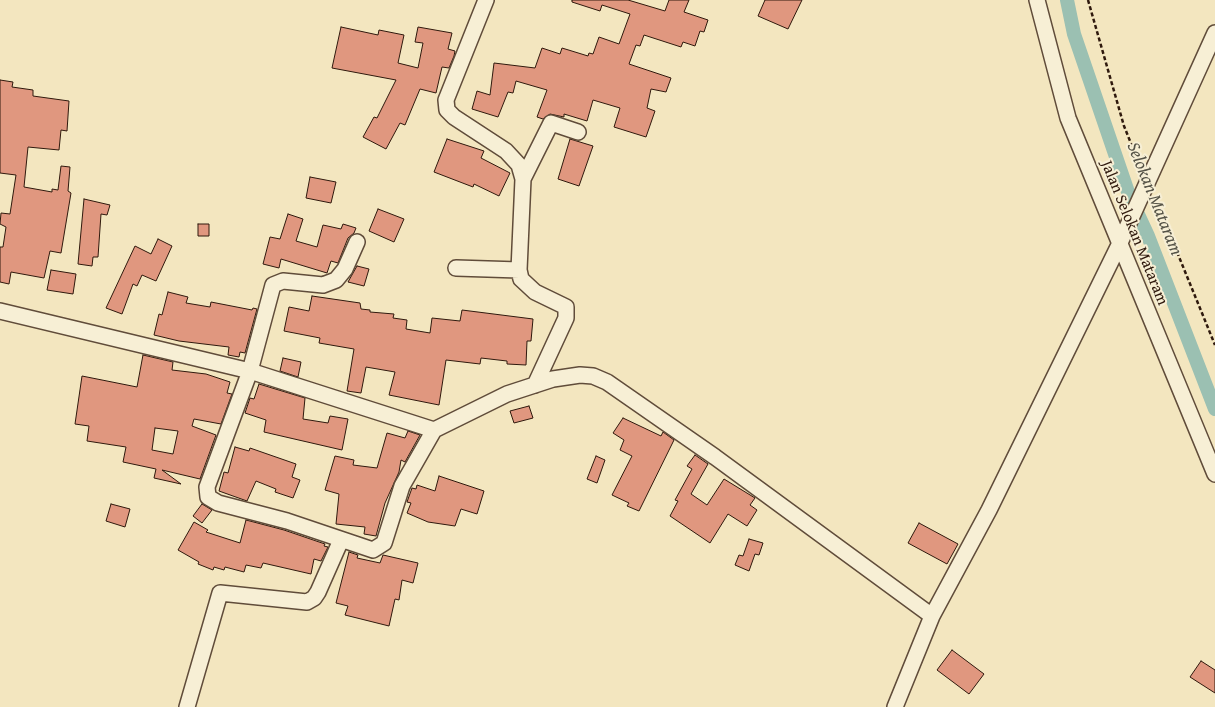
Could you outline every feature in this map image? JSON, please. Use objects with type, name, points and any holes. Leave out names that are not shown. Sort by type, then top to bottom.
[{"type":"street","points":[[486,0],[449,87],[446,100],[447,110],[515,158],[523,179],[519,270],[525,284],[535,292],[566,307],[567,313],[534,385]]},
{"type":"street","name":"Jalan Selokan Mataram","points":[[1037,0],[1068,118],[1215,474]]},
{"type":"street","points":[[895,707],[932,616],[989,510],[1119,245],[1215,33]]},
{"type":"street","points":[[523,179],[551,123],[578,132]]},
{"type":"street","points":[[357,242],[345,269],[336,280],[323,285],[283,281],[273,285],[250,371],[207,487],[208,496],[218,503],[287,521],[369,550],[380,548],[384,543],[402,486],[434,430],[507,394],[534,385],[580,375],[593,376],[607,382],[932,616]]},
{"type":"street","points":[[456,268],[519,270]]},
{"type":"street","points":[[0,312],[250,371],[434,430]]},
{"type":"street","points":[[187,707],[220,593],[307,602],[314,598],[318,592],[341,540]]},
{"type":"path","points":[[1088,0],[1124,126],[1147,185],[1215,344]]},
{"type":"building","points":[[572,0],[628,0],[665,11],[669,0],[689,0],[684,12],[708,20],[704,32],[700,31],[695,46],[683,42],[681,47],[644,35],[640,46],[636,45],[629,64],[671,78],[666,92],[651,89],[647,108],[655,111],[646,137],[614,127],[620,108],[593,100],[587,121],[564,114],[564,117],[550,114],[543,119],[537,117],[547,90],[516,81],[513,93],[508,92],[498,117],[472,109],[477,91],[490,95],[494,63],[535,68],[542,48],[560,54],[562,48],[588,56],[589,53],[593,54],[599,37],[619,44],[630,14],[602,5],[600,11],[572,2]]},
{"type":"building","points":[[765,0],[802,0],[788,29],[758,16]]},
{"type":"building","points":[[341,27],[378,35],[379,30],[404,35],[398,63],[418,68],[423,43],[415,42],[418,27],[452,33],[448,49],[455,51],[454,56],[449,68],[442,67],[436,93],[420,89],[405,125],[400,123],[386,149],[363,137],[374,117],[377,118],[396,80],[332,68]]},
{"type":"building","points":[[0,80],[13,82],[12,87],[33,90],[33,96],[69,101],[67,131],[61,130],[59,150],[28,147],[24,187],[52,192],[52,189],[58,190],[61,166],[70,167],[68,191],[71,193],[61,253],[50,251],[44,278],[11,272],[9,284],[0,282],[0,247],[3,247],[6,227],[0,224],[1,213],[10,214],[16,175],[0,173]]},
{"type":"building","points":[[447,139],[484,151],[481,158],[510,173],[499,196],[474,184],[473,187],[434,172]]},
{"type":"building","points":[[570,139],[593,146],[579,186],[558,179]]},
{"type":"building","points":[[310,177],[336,182],[331,203],[306,198]]},
{"type":"building","points":[[84,199],[110,205],[107,215],[101,214],[98,257],[93,257],[92,266],[78,264]]},
{"type":"building","points":[[378,209],[404,219],[394,242],[369,231]]},
{"type":"building","points":[[288,214],[303,219],[296,241],[317,247],[323,225],[341,229],[343,224],[356,228],[354,233],[348,238],[338,263],[331,261],[327,273],[281,259],[279,268],[263,264],[270,237],[280,239]]},
{"type":"building","points":[[198,224],[209,224],[209,236],[198,236]]},
{"type":"building","points":[[158,239],[172,246],[156,281],[142,275],[137,286],[133,284],[122,314],[106,308],[135,246],[151,254]]},
{"type":"building","points":[[357,266],[369,269],[364,286],[348,282]]},
{"type":"building","points":[[51,270],[76,274],[73,294],[47,290]]},
{"type":"building","points":[[168,292],[188,297],[186,303],[210,307],[211,302],[252,310],[253,308],[257,309],[245,353],[240,352],[239,357],[228,355],[229,347],[179,341],[154,335],[159,314],[162,315]]},
{"type":"building","points":[[312,296],[360,303],[361,309],[370,310],[370,312],[394,314],[393,318],[407,320],[406,329],[430,333],[432,318],[460,321],[462,310],[533,319],[531,341],[527,341],[526,365],[507,364],[507,361],[481,358],[480,364],[446,360],[439,405],[389,395],[395,372],[366,367],[361,393],[347,391],[354,349],[319,343],[320,338],[284,331],[289,307],[309,311]]},
{"type":"building","points":[[143,355],[173,362],[172,370],[206,374],[230,382],[227,393],[232,394],[221,424],[194,419],[192,426],[216,435],[200,479],[162,470],[181,484],[154,478],[156,469],[123,462],[126,447],[87,441],[89,426],[75,424],[82,376],[137,387]],"holes":[[[155,428],[178,431],[173,454],[152,450]]]},
{"type":"building","points":[[283,358],[301,362],[298,377],[280,371]]},
{"type":"building","points":[[259,384],[305,398],[303,419],[328,423],[330,416],[348,419],[342,450],[264,432],[266,420],[245,413],[250,398],[254,399]]},
{"type":"building","points":[[529,406],[533,418],[514,423],[510,411]]},
{"type":"building","points":[[623,418],[661,436],[663,432],[674,440],[639,511],[627,506],[629,503],[612,495],[632,456],[620,450],[624,440],[613,433]]},
{"type":"building","points":[[408,431],[420,435],[405,462],[401,460],[399,472],[385,503],[376,536],[364,534],[365,527],[336,524],[339,494],[325,490],[335,456],[354,460],[353,465],[377,468],[387,433],[405,438]]},
{"type":"building","points":[[235,447],[249,451],[250,448],[296,464],[292,477],[300,480],[293,498],[275,492],[276,489],[256,481],[247,501],[219,491],[224,472],[228,473]]},
{"type":"building","points":[[695,455],[708,464],[691,494],[707,505],[724,479],[755,498],[750,505],[757,510],[747,526],[728,514],[710,543],[670,516],[678,501],[675,500],[692,469],[687,466]]},
{"type":"building","points":[[596,456],[605,460],[597,483],[587,479]]},
{"type":"building","points":[[439,476],[484,491],[477,514],[461,509],[455,526],[428,522],[407,513],[411,503],[407,502],[412,488],[416,489],[417,485],[435,491]]},
{"type":"building","points":[[111,504],[130,509],[125,527],[106,521]]},
{"type":"building","points":[[202,504],[212,510],[202,523],[193,516]]},
{"type":"building","points":[[246,520],[284,530],[325,544],[324,546],[328,547],[321,561],[314,559],[311,574],[263,563],[261,568],[246,565],[244,572],[225,567],[224,570],[214,567],[213,570],[198,564],[199,562],[178,550],[194,522],[208,530],[206,532],[240,543]]},
{"type":"building","points":[[919,523],[958,544],[947,564],[908,543]]},
{"type":"building","points":[[749,539],[763,543],[759,555],[755,554],[749,571],[735,565],[739,555],[743,556]]},
{"type":"building","points":[[349,552],[358,555],[357,558],[380,563],[383,555],[418,563],[413,583],[402,580],[399,600],[395,599],[389,626],[345,615],[348,606],[336,603]]},
{"type":"building","points":[[952,650],[984,674],[969,694],[937,670]]},
{"type":"building","points":[[1201,661],[1215,670],[1215,693],[1190,677]]},
{"type":"waterway","name":"Selokan Mataram","points":[[1067,0],[1074,34],[1129,195],[1148,236],[1215,409]]}]
